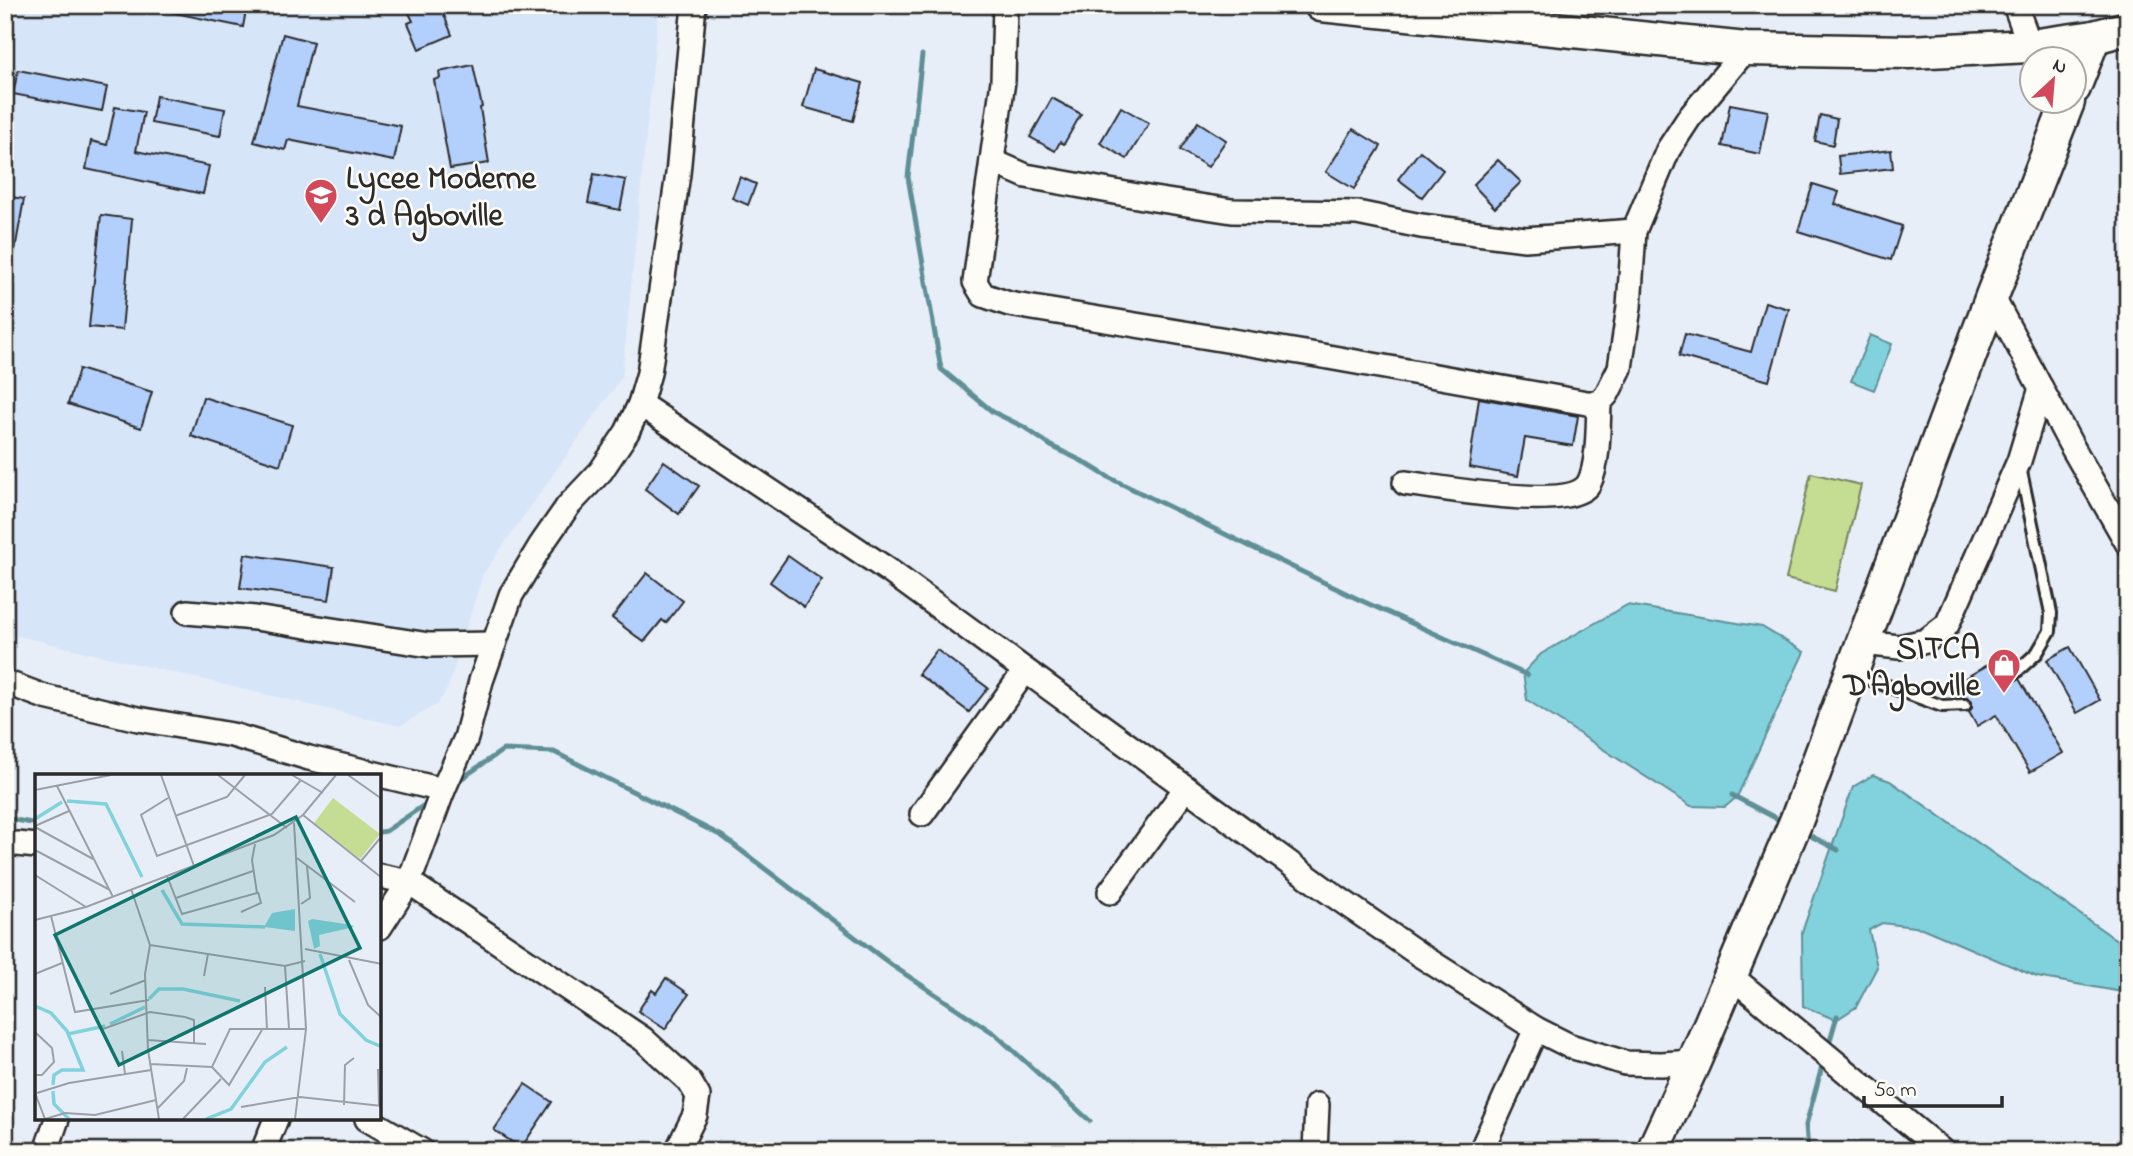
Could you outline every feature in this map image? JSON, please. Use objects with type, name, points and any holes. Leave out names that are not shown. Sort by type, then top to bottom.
[{"type":"street","points":[[382,925],[409,882],[443,790],[466,738],[481,681],[511,595],[568,506],[601,471],[627,432],[640,404],[649,373],[678,174],[694,5]]},
{"type":"street","points":[[1005,5],[1003,81],[975,282],[983,295],[1009,304],[1599,403]]},
{"type":"street","points":[[1321,5],[1746,49],[1909,52],[2018,47]]},
{"type":"street","points":[[2015,5],[2030,46]]},
{"type":"street","points":[[2036,46],[2094,37],[2128,28]]},
{"type":"street","points":[[2088,52],[2094,37]]},
{"type":"street","points":[[1405,483],[1536,499],[1568,496],[1583,490],[1589,482],[1597,452],[1599,403],[1607,394],[1620,368],[1629,307],[1634,231],[1668,150],[1689,118],[1746,49]]},
{"type":"street","points":[[1653,1151],[1694,1062],[1797,819],[1992,296],[2063,116]]},
{"type":"street","points":[[992,161],[1026,176],[1232,211],[1357,213],[1421,226],[1525,239],[1634,231]]},
{"type":"street","points":[[1992,296],[2128,544]]},
{"type":"street","points":[[1863,643],[1899,647],[1926,641],[1947,625],[2019,461],[2041,388]]},
{"type":"street","points":[[640,404],[888,570],[1336,898],[1536,1029],[1570,1046],[1625,1063],[1661,1065],[1694,1062]]},
{"type":"street","points":[[187,612],[255,618],[429,645],[494,644]]},
{"type":"street","points":[[922,814],[1025,671]]},
{"type":"street","points":[[5,682],[45,696],[138,719],[232,735],[376,774]]},
{"type":"street","points":[[382,775],[443,790]]},
{"type":"street","points":[[1110,892],[1186,788]]},
{"type":"street","points":[[382,876],[409,882],[643,1039],[690,1081],[698,1096],[695,1115],[677,1151]]},
{"type":"street","points":[[1731,976],[1942,1151]]},
{"type":"street","points":[[1481,1151],[1536,1029]]},
{"type":"street","points":[[1315,1151],[1317,1105]]},
{"type":"street","points":[[46,1151],[56,1121]]},
{"type":"street","points":[[263,1151],[275,1121]]},
{"type":"street","points":[[370,1121],[422,1151]]},
{"type":"lane","points":[[2015,673],[2037,653],[2050,631],[2051,612],[2019,461]]},
{"type":"lane","points":[[1852,673],[1942,706],[1965,705]]},
{"type":"shaded area","name":"Lycee Moderne 3 d Agboville","points":[[20,5],[659,5],[622,377],[483,574],[448,688],[438,704],[400,726],[5,633],[5,73]]},
{"type":"green space","points":[[1811,473],[1861,485],[1835,591],[1786,579]]},
{"type":"water","points":[[1870,335],[1892,344],[1874,390],[1851,381]]},
{"type":"water","points":[[1627,605],[1762,627],[1804,652],[1737,797],[1725,807],[1691,806],[1527,700],[1523,673],[1541,654]]},
{"type":"water","points":[[1873,775],[1890,781],[2128,948],[2128,993],[2037,977],[1922,928],[1882,923],[1869,930],[1877,967],[1856,1007],[1836,1020],[1803,1006],[1802,932],[1853,787]]},
{"type":"building","points":[[171,5],[247,5],[243,27],[170,12]]},
{"type":"building","points":[[405,5],[440,5],[452,35],[419,49],[408,23],[413,21]]},
{"type":"building","points":[[283,34],[313,42],[297,106],[401,126],[394,161],[288,140],[285,150],[254,142]]},
{"type":"building","points":[[473,65],[482,107],[480,108],[489,163],[450,169],[434,80],[440,78],[439,72]]},
{"type":"building","points":[[814,69],[863,83],[853,121],[803,107]]},
{"type":"building","points":[[18,70],[107,87],[102,111],[13,94]]},
{"type":"building","points":[[156,96],[225,109],[220,136],[151,123]]},
{"type":"building","points":[[1052,98],[1081,114],[1064,144],[1060,142],[1055,151],[1030,137]]},
{"type":"building","points":[[1730,104],[1768,111],[1760,154],[1722,146]]},
{"type":"building","points":[[115,107],[144,112],[136,151],[209,166],[203,194],[86,169],[91,141],[107,145]]},
{"type":"building","points":[[1121,107],[1149,123],[1127,159],[1100,143]]},
{"type":"building","points":[[1820,115],[1837,119],[1833,145],[1815,141]]},
{"type":"building","points":[[1198,122],[1226,140],[1208,167],[1180,150]]},
{"type":"building","points":[[1353,129],[1381,146],[1354,189],[1326,172]]},
{"type":"building","points":[[1891,150],[1893,168],[1840,174],[1838,156]]},
{"type":"building","points":[[1420,151],[1443,170],[1422,197],[1398,179]]},
{"type":"building","points":[[1498,160],[1521,182],[1495,208],[1473,185]]},
{"type":"building","points":[[594,174],[626,180],[620,210],[588,203]]},
{"type":"building","points":[[740,177],[756,184],[748,205],[732,198]]},
{"type":"building","points":[[1813,184],[1839,192],[1835,204],[1902,226],[1891,260],[1798,231]]},
{"type":"building","points":[[5,196],[24,199],[13,261],[5,260]]},
{"type":"building","points":[[101,215],[132,219],[122,330],[89,327]]},
{"type":"building","points":[[1765,302],[1789,309],[1769,381],[1679,356],[1685,334],[1751,352]]},
{"type":"building","points":[[79,369],[152,392],[141,428],[68,404]]},
{"type":"building","points":[[203,397],[292,425],[280,465],[191,436]]},
{"type":"building","points":[[1479,398],[1578,416],[1573,446],[1525,438],[1518,476],[1469,467]]},
{"type":"building","points":[[664,461],[699,486],[679,514],[645,489]]},
{"type":"building","points":[[245,554],[334,567],[329,600],[240,588]]},
{"type":"building","points":[[788,556],[822,580],[804,607],[770,582]]},
{"type":"building","points":[[647,573],[683,601],[666,623],[662,620],[644,642],[612,618]]},
{"type":"building","points":[[2070,647],[2100,700],[2077,713],[2047,660]]},
{"type":"building","points":[[937,650],[988,688],[969,712],[918,674]]},
{"type":"building","points":[[2005,655],[2011,666],[2007,671],[2009,678],[2013,681],[2019,679],[2063,753],[2030,772],[1996,715],[1977,726],[1969,712],[1972,701],[1960,697],[1953,685]]},
{"type":"building","points":[[666,978],[689,994],[665,1029],[638,1011],[652,990],[656,993]]},
{"type":"building","points":[[525,1084],[552,1102],[521,1148],[494,1130]]},
{"type":"waterway","points":[[922,55],[908,177],[941,369],[993,412],[1024,427],[1051,446],[1108,477],[1360,600],[1527,675]]},
{"type":"waterway","points":[[455,783],[503,750],[554,752],[722,836],[893,966],[995,1034],[1090,1121]]},
{"type":"waterway","points":[[1732,795],[1785,823]]},
{"type":"waterway","points":[[382,832],[430,801]]},
{"type":"waterway","points":[[5,818],[35,824]]},
{"type":"waterway","points":[[1803,832],[1838,850]]},
{"type":"waterway","points":[[1828,1047],[1837,1016]]},
{"type":"waterway","points":[[1808,1151],[1806,1125],[1823,1063]]},
{"type":"place","name":"Lycee Moderne 3 d Agboville","points":[[321,225]]},
{"type":"place","name":"SITCA D'Agboville","points":[[2004,695]]}]
